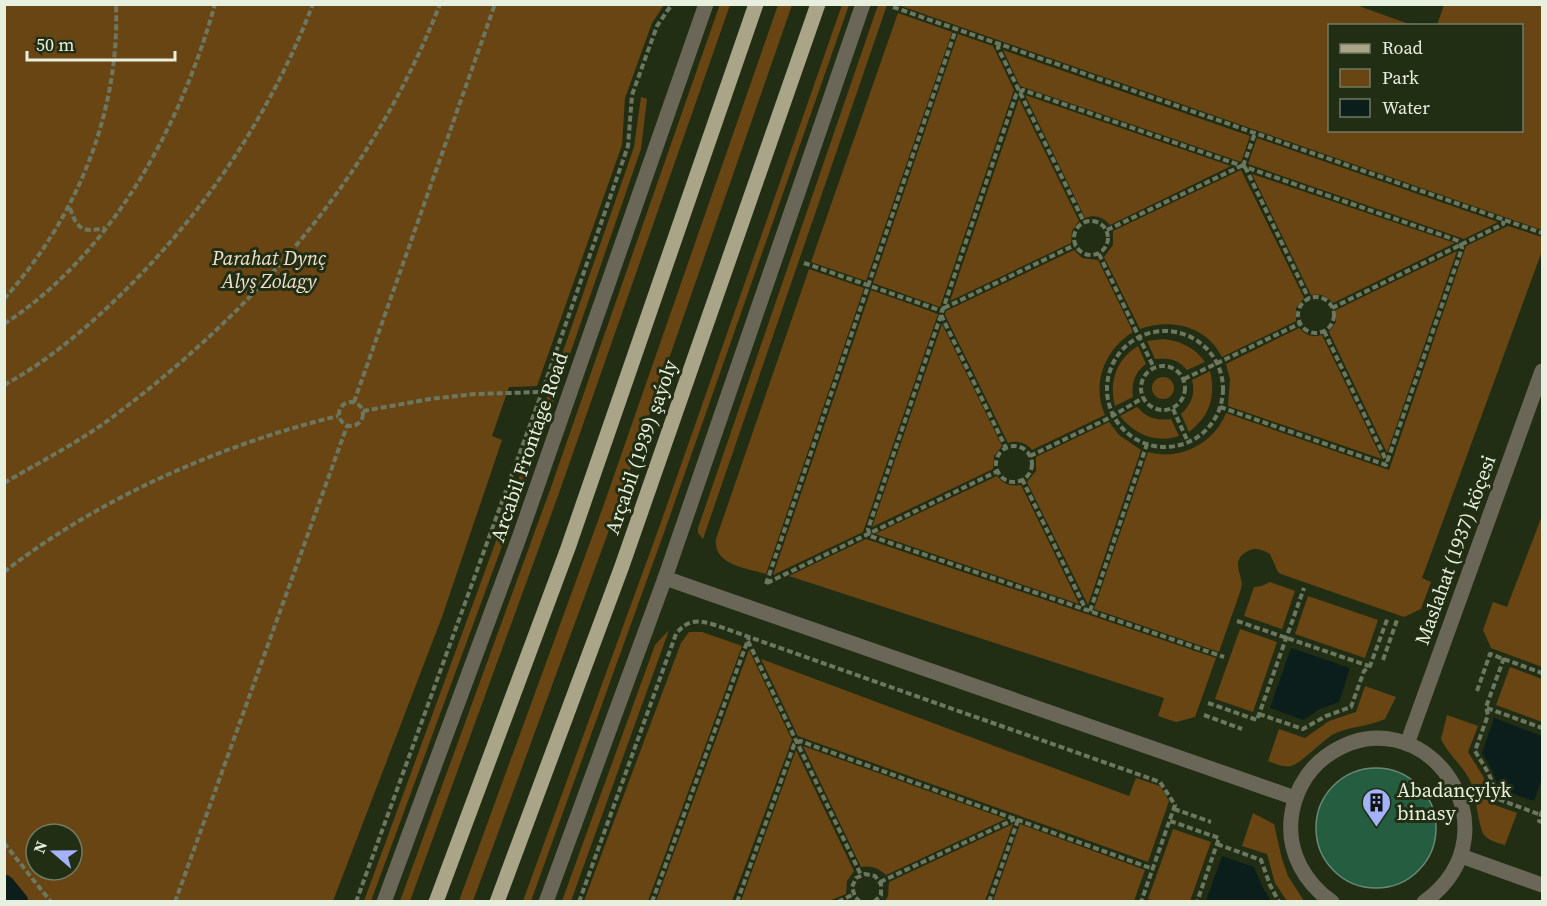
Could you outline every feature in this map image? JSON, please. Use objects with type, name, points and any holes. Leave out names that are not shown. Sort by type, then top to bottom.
[{"type":"main road","name":"Arçabil (1939) şaýoly","points":[[436,902],[568,548],[756,4]]},
{"type":"main road","name":"Arçabil (1939) şaýoly","points":[[497,902],[622,566],[818,4]]},
{"type":"street","name":"Arcabil Frontage Road","points":[[384,902],[519,538],[706,4]]},
{"type":"street","points":[[546,902],[665,578],[863,4]]},
{"type":"street","name":"Maslahat (1937) köçesi","points":[[1407,744],[1542,371]]},
{"type":"street","points":[[665,578],[1296,798]]},
{"type":"street","points":[[1332,902],[1312,885],[1296,859],[1290,829],[1296,798],[1310,772],[1333,752],[1347,745],[1377,739],[1407,744],[1427,754],[1445,769],[1460,795],[1466,825],[1461,856],[1446,882],[1424,902]]},
{"type":"street","points":[[1461,856],[1542,885]]},
{"type":"path","points":[[4,299],[42,253],[70,207],[82,181],[98,138],[109,93],[115,42],[116,4]]},
{"type":"path","points":[[4,324],[34,304],[85,256],[143,172],[170,125],[197,60],[215,4]]},
{"type":"path","points":[[4,386],[24,375],[56,351],[102,312],[144,272],[185,224],[218,181],[260,118],[288,67],[313,4]]},
{"type":"path","points":[[4,483],[108,420],[188,358],[278,269],[316,223],[377,134],[404,84],[440,4]]},
{"type":"path","points":[[354,402],[495,4]]},
{"type":"path","points":[[356,902],[542,392],[628,146],[632,95],[657,26],[672,4]]},
{"type":"path","points":[[892,7],[1542,234]]},
{"type":"path","points":[[956,29],[766,584],[998,471]]},
{"type":"path","points":[[999,44],[998,48],[1019,93],[1083,222]]},
{"type":"path","points":[[1224,657],[870,536],[868,529],[1017,94],[1023,90],[1459,241],[1462,248],[1387,463]]},
{"type":"path","points":[[1107,230],[1243,166],[1255,134]]},
{"type":"path","points":[[1243,166],[1309,299]]},
{"type":"path","points":[[70,207],[75,223],[82,229],[93,231],[106,228]]},
{"type":"path","points":[[1332,308],[1503,224],[1504,220]]},
{"type":"path","points":[[1096,221],[1107,230],[1109,239],[1107,245],[1099,254],[1087,255],[1075,245],[1075,231],[1083,222],[1096,221]]},
{"type":"path","points":[[804,264],[942,311],[1075,245]]},
{"type":"path","points":[[1099,254],[1154,368]]},
{"type":"path","points":[[1321,298],[1326,300],[1332,308],[1334,316],[1332,322],[1324,331],[1306,330],[1301,323],[1300,308],[1309,299],[1321,298]]},
{"type":"path","points":[[942,311],[1006,448]]},
{"type":"path","points":[[1184,379],[1301,323]]},
{"type":"path","points":[[1163,331],[1186,335],[1206,348],[1217,364],[1223,392],[1220,407],[1210,426],[1188,442],[1168,447],[1147,444],[1133,437],[1114,415],[1108,398],[1110,374],[1121,352],[1140,337],[1163,331]]},
{"type":"path","points":[[1324,331],[1387,463]]},
{"type":"path","points":[[1165,365],[1176,369],[1184,379],[1186,390],[1182,402],[1173,409],[1161,411],[1150,407],[1143,398],[1140,386],[1144,375],[1154,368],[1165,365]]},
{"type":"path","points":[[363,411],[430,399],[475,394],[542,392]]},
{"type":"path","points":[[1030,456],[1114,415],[1143,398]]},
{"type":"path","points":[[348,401],[360,405],[363,411],[359,423],[353,426],[347,426],[341,422],[338,416],[342,404],[348,401]]},
{"type":"path","points":[[1220,407],[1386,465],[1387,463]]},
{"type":"path","points":[[1173,409],[1188,442]]},
{"type":"path","points":[[4,572],[68,527],[130,493],[228,451],[303,424],[338,416]]},
{"type":"path","points":[[175,902],[347,426]]},
{"type":"path","points":[[1088,611],[1147,444]]},
{"type":"path","points":[[1018,446],[1030,456],[1031,471],[1022,479],[1011,481],[998,471],[998,457],[1006,448],[1018,446]]},
{"type":"path","points":[[1022,479],[1088,611]]},
{"type":"path","points":[[1208,703],[1257,720],[1304,588]]},
{"type":"path","points":[[1259,714],[1303,729],[1326,716],[1351,707],[1364,671],[1370,666],[1388,617]]},
{"type":"path","points":[[1237,621],[1370,666]]},
{"type":"path","points":[[1383,660],[1397,621]]},
{"type":"path","points":[[579,902],[676,634],[683,625],[692,622],[705,622],[1160,782],[1175,805],[1141,902]]},
{"type":"path","points":[[749,639],[861,875]]},
{"type":"path","points":[[652,902],[749,639]]},
{"type":"path","points":[[1477,691],[1490,654],[1542,673]]},
{"type":"path","points":[[1504,658],[1486,707],[1488,715],[1475,752],[1489,774],[1498,799],[1542,813],[1539,821],[1542,822]]},
{"type":"path","points":[[1486,707],[1542,728]]},
{"type":"path","points":[[1204,715],[1242,729]]},
{"type":"path","points":[[737,902],[794,745],[800,741],[1153,868]]},
{"type":"path","points":[[1174,809],[1211,822]]},
{"type":"path","points":[[880,882],[1016,819]]},
{"type":"path","points":[[989,902],[1016,819]]},
{"type":"path","points":[[1170,821],[1219,838],[1197,902]]},
{"type":"path","points":[[4,843],[51,902]]},
{"type":"path","points":[[1217,844],[1260,860],[1280,902]]},
{"type":"path","points":[[860,902],[852,887],[861,875],[871,874],[880,882],[880,895],[874,902]]},
{"type":"path","points":[[838,902],[854,894]]},
{"type":"green space","name":"Parahat Dynç Alyş Zolagy","points":[[5,4],[664,5],[652,23],[625,98],[622,145],[537,386],[509,387],[492,436],[502,440],[442,617],[333,901],[5,901]]},
{"type":"green space","points":[[720,4],[730,5],[559,493],[410,901],[400,901],[550,490]]},
{"type":"green space","points":[[902,4],[1353,4],[1409,24],[1328,24],[1328,132],[1523,132],[1523,24],[1437,24],[1444,5],[1542,5],[1542,230],[901,6]]},
{"type":"green space","points":[[778,5],[792,5],[616,511],[473,901],[459,901],[603,507]]},
{"type":"green space","points":[[842,5],[849,5],[666,527],[531,901],[523,901],[660,525]]},
{"type":"green space","points":[[878,5],[887,5],[703,539],[698,533],[698,528]]},
{"type":"green space","points":[[898,13],[952,32],[866,281],[811,262]]},
{"type":"green space","points":[[958,34],[993,46],[1014,90],[940,307],[873,283]]},
{"type":"green space","points":[[1003,50],[1250,136],[1241,162],[1020,86]]},
{"type":"green space","points":[[1025,95],[1231,166],[1110,225],[1099,217],[1085,218]]},
{"type":"green space","points":[[641,97],[647,99],[641,149],[525,484],[371,901],[364,901],[518,481],[634,147]]},
{"type":"green space","points":[[1019,99],[1079,221],[1072,231],[1071,243],[950,301]]},
{"type":"green space","points":[[1257,138],[1498,222],[1464,239],[1248,164]]},
{"type":"green space","points":[[1241,170],[1304,298],[1296,308],[1296,321],[1222,357],[1207,338],[1187,327],[1163,324],[1140,329],[1104,257],[1113,245],[1113,231]]},
{"type":"green space","points":[[1252,174],[1455,243],[1333,303],[1323,296],[1311,295]]},
{"type":"green space","points":[[1508,226],[1542,237],[1542,251],[1422,578],[1431,582],[1421,609],[1404,617],[1281,574],[1270,554],[1257,549],[1248,551],[1239,559],[1241,589],[1219,652],[1094,609],[1148,452],[1172,454],[1194,448],[1213,433],[1226,413],[1389,470],[1466,246]]},
{"type":"green space","points":[[1074,250],[1082,258],[1098,260],[1133,332],[1115,348],[1103,368],[1100,391],[1105,415],[1032,450],[1022,443],[1008,443],[945,315],[946,311]]},
{"type":"green space","points":[[1457,251],[1387,453],[1329,332],[1336,322],[1336,310]]},
{"type":"green space","points":[[809,269],[864,288],[766,574],[725,560],[717,548],[716,539]]},
{"type":"green space","points":[[871,290],[938,314],[863,532],[773,575]]},
{"type":"green space","points":[[942,324],[1002,446],[994,456],[993,469],[872,527]]},
{"type":"green space","points":[[1299,328],[1309,335],[1322,335],[1382,459],[1228,406],[1230,379],[1226,364]]},
{"type":"green space","points":[[1163,339],[1187,346],[1205,362],[1187,370],[1173,360],[1155,359],[1147,341]]},
{"type":"green space","points":[[1138,346],[1146,364],[1135,378],[1133,397],[1115,406],[1113,388],[1116,372],[1124,358]]},
{"type":"green space","points":[[1210,371],[1212,397],[1210,405],[1202,419],[1189,432],[1181,414],[1192,399],[1192,380]]},
{"type":"green space","points":[[1163,377],[1171,380],[1174,388],[1171,396],[1163,399],[1155,396],[1152,388],[1155,380]]},
{"type":"green space","points":[[1137,407],[1152,418],[1171,419],[1179,436],[1154,438],[1132,428],[1120,416]]},
{"type":"green space","points":[[1109,422],[1119,435],[1141,450],[1088,605],[1027,482],[1036,471],[1036,457]]},
{"type":"green space","points":[[997,476],[1008,484],[1021,485],[1079,604],[875,534]]},
{"type":"green space","points":[[1542,516],[1542,667],[1491,648],[1483,630],[1493,602],[1507,607]]},
{"type":"green space","points":[[866,539],[1216,658],[1195,717],[1176,722],[1158,716],[1164,698],[789,576]]},
{"type":"green space","points":[[1270,582],[1295,591],[1282,629],[1244,616],[1254,587]]},
{"type":"green space","points":[[1308,596],[1378,620],[1365,658],[1295,634]]},
{"type":"green space","points":[[1240,629],[1277,642],[1253,712],[1215,699]]},
{"type":"green space","points":[[669,630],[571,901],[562,901],[655,645]]},
{"type":"green space","points":[[689,632],[702,632],[742,646],[648,901],[584,901],[681,643]]},
{"type":"green space","points":[[749,650],[792,740],[732,901],[656,901]]},
{"type":"green space","points":[[761,659],[1129,796],[1136,778],[1160,786],[1169,801],[1148,862],[798,736]]},
{"type":"green space","points":[[1510,667],[1542,679],[1542,722],[1496,705]]},
{"type":"green space","points":[[1365,686],[1396,697],[1385,719],[1332,735],[1295,765],[1282,766],[1268,761],[1279,729],[1305,738],[1329,721],[1356,712]]},
{"type":"green space","points":[[1447,715],[1478,726],[1468,752],[1483,776],[1492,804],[1517,813],[1505,845],[1488,839],[1482,832],[1472,785],[1441,739]]},
{"type":"green space","points":[[803,746],[1006,819],[886,875],[875,868],[861,867]]},
{"type":"green space","points":[[796,750],[854,871],[847,881],[846,894],[829,901],[741,901]]},
{"type":"green space","points":[[1253,813],[1274,824],[1288,876],[1304,901],[1287,901],[1275,883],[1267,854],[1242,846]]},
{"type":"green space","points":[[1013,824],[985,901],[885,901],[888,896],[889,882]]},
{"type":"green space","points":[[1020,824],[1145,870],[1134,901],[993,901]]},
{"type":"green space","points":[[1173,829],[1211,842],[1190,901],[1148,899]]},
{"type":"water","points":[[1291,648],[1350,668],[1339,702],[1320,709],[1303,720],[1270,708]]},
{"type":"water","points":[[1494,718],[1542,736],[1542,779],[1534,801],[1499,789],[1482,753]]},
{"type":"water","points":[[1222,856],[1254,867],[1271,901],[1206,901]]},
{"type":"building","name":"Abadançylyk binasy","points":[[1376,768],[1399,773],[1418,786],[1431,805],[1436,828],[1431,851],[1418,870],[1399,883],[1376,888],[1353,883],[1334,870],[1321,851],[1316,828],[1321,805],[1334,786],[1353,773]]},
{"type":"waterway","points":[[4,885],[18,902]]},
{"type":"place","name":"Abadançylyk binasy","points":[[1376,828]]}]
